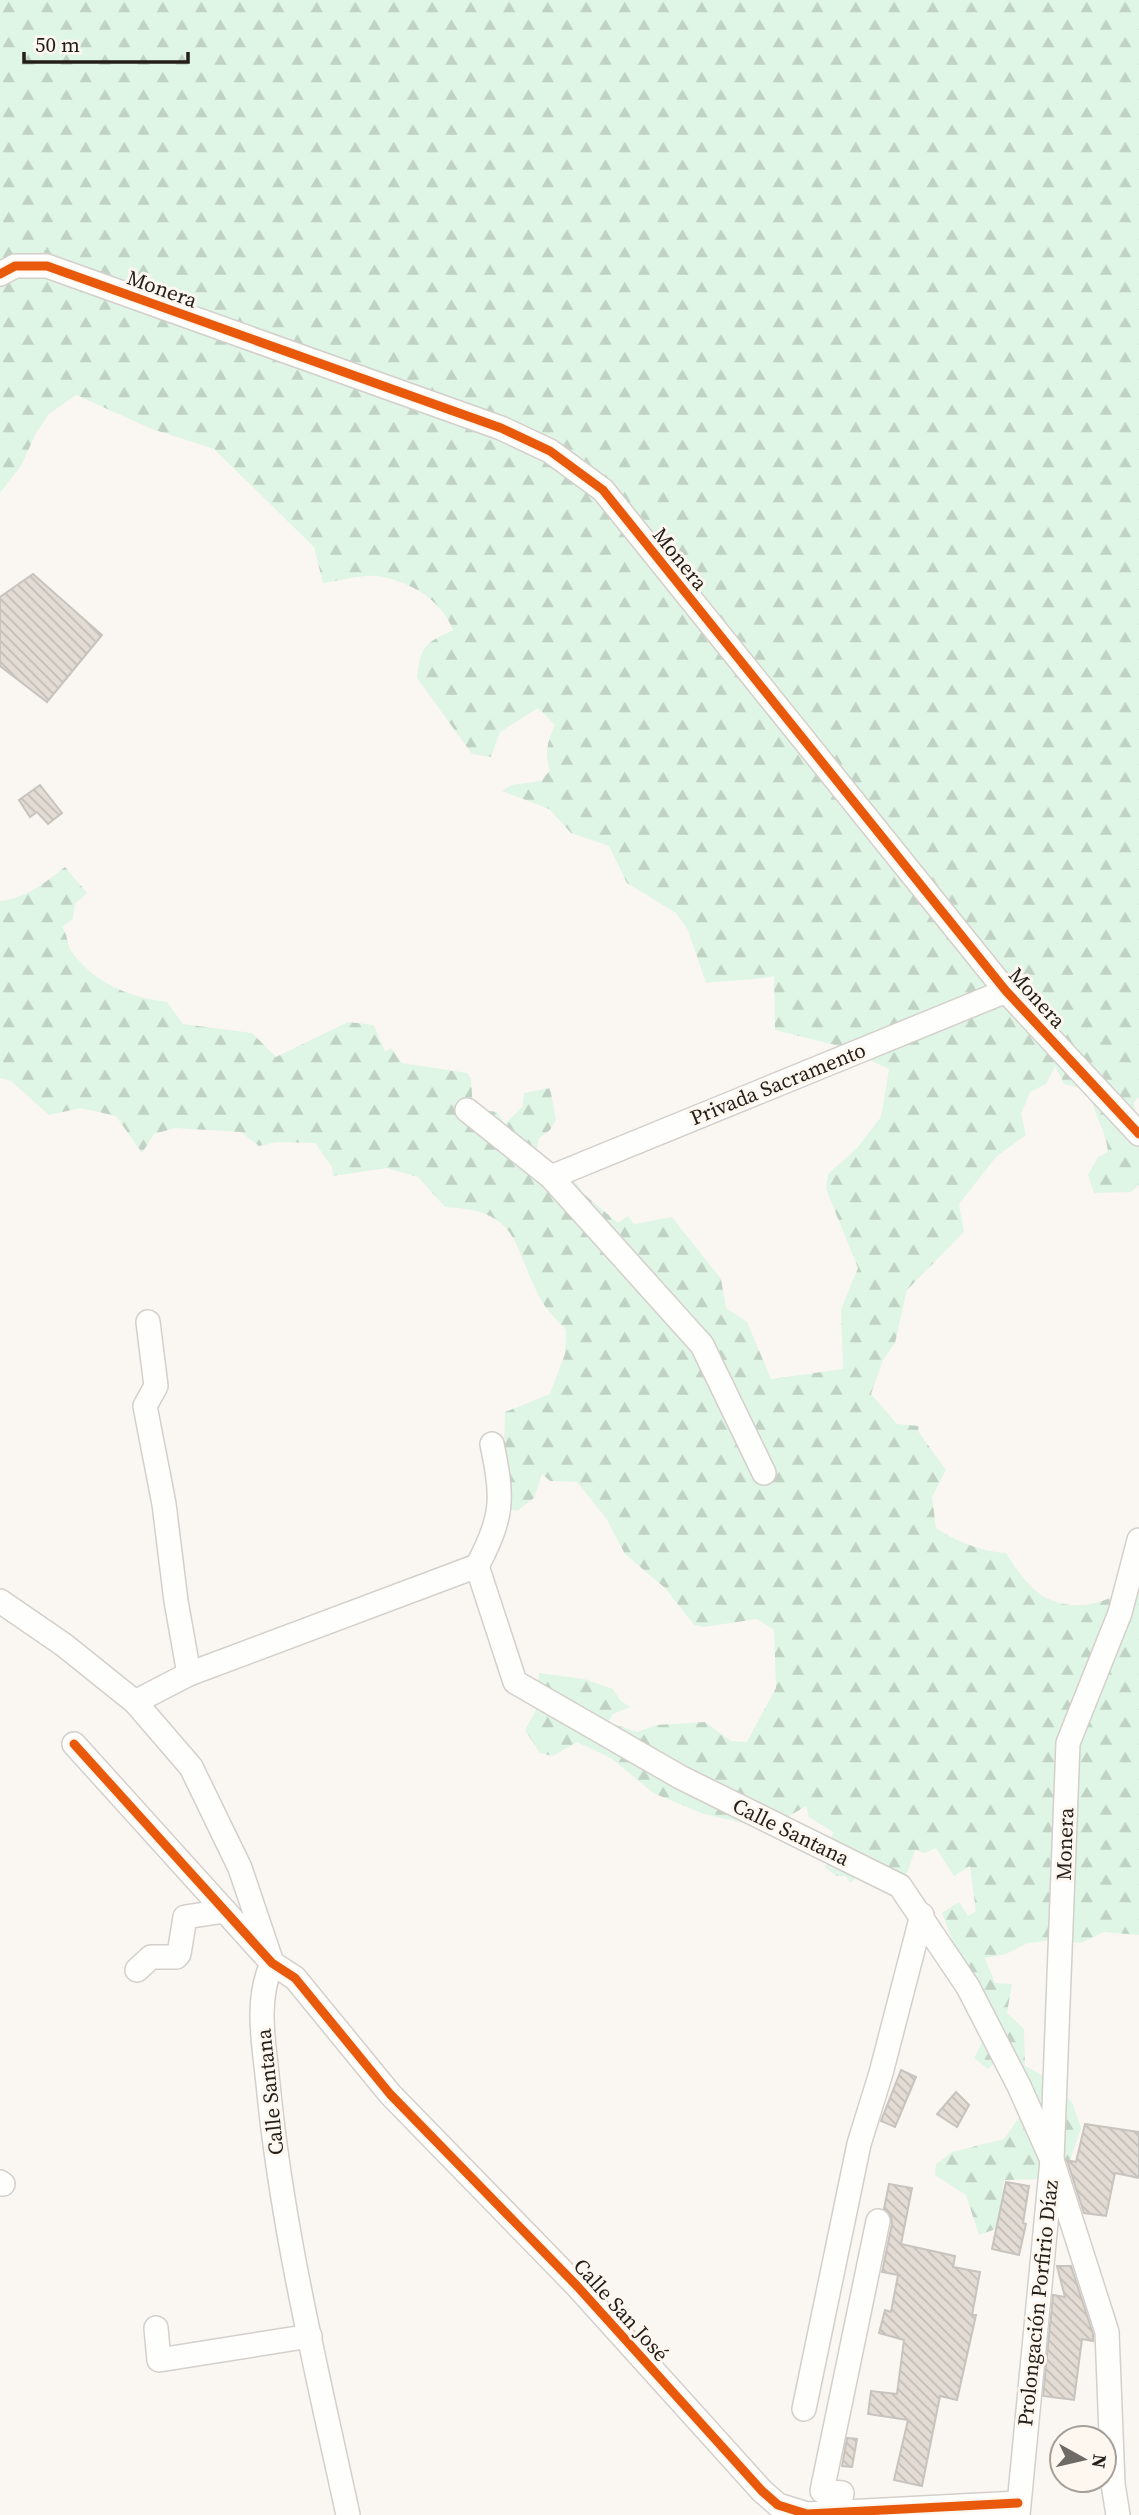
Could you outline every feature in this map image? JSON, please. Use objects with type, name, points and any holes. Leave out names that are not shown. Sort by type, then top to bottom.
[{"type":"street","name":"Monera","points":[[7,270],[47,266],[500,428],[550,451],[603,490],[1006,991],[1139,1134]]},
{"type":"street","name":"Privada Sacramento","points":[[551,1177],[1006,991]]},
{"type":"street","points":[[467,1110],[551,1177],[702,1345],[764,1473]]},
{"type":"street","points":[[148,1322],[156,1385],[145,1406],[164,1504],[176,1601],[189,1674]]},
{"type":"street","points":[[135,1702],[189,1674],[477,1566],[495,1534],[502,1490],[492,1444]]},
{"type":"street","name":"Monera","points":[[1052,2160],[1068,1743],[1120,1613],[1139,1540]]},
{"type":"street","name":"Calle Santana","points":[[477,1566],[515,1682],[680,1777],[900,1886],[968,1987],[1020,2086],[1052,2160]]},
{"type":"street","points":[[0,1601],[64,1645],[135,1702],[191,1767],[240,1868],[272,1963]]},
{"type":"street","name":"Calle San José","points":[[74,1744],[272,1963],[295,1978],[390,2094],[576,2286],[762,2491],[778,2505],[807,2514],[1018,2509]]},
{"type":"street","points":[[136,1970],[151,1957],[176,1957],[179,1954],[185,1917],[225,1911]]},
{"type":"street","points":[[804,2409],[859,2144],[881,2073],[922,1915]]},
{"type":"street","name":"Calle Santana","points":[[272,1963],[263,1984],[261,2011],[275,2153],[348,2515]]},
{"type":"street","name":"Prolongación Porfirio Díaz","points":[[1018,2509],[1052,2160]]},
{"type":"street","name":"Prolongación Porfirio Díaz","points":[[1052,2160],[1107,2332],[1113,2484],[1118,2515]]},
{"type":"street","points":[[838,2514],[842,2493],[822,2491],[878,2221]]},
{"type":"street","points":[[156,2328],[159,2360],[310,2336]]},
{"type":"green space","points":[[0,0],[1139,0],[1139,1097],[1134,1102],[1139,1143],[1139,1185],[1131,1192],[1094,1193],[1088,1175],[1098,1157],[1108,1152],[1105,1136],[1090,1090],[1064,1084],[1055,1066],[1046,1084],[1030,1092],[1021,1114],[1026,1135],[996,1157],[959,1204],[964,1232],[907,1290],[895,1343],[883,1360],[871,1394],[897,1424],[919,1426],[918,1431],[946,1470],[932,1497],[936,1528],[969,1545],[1006,1553],[1037,1592],[1062,1604],[1086,1605],[1109,1599],[1139,1580],[1139,1935],[1104,1932],[1081,1943],[1054,1940],[1028,1943],[1006,1954],[985,1958],[995,1983],[1012,1984],[1007,2013],[1024,2029],[1025,2066],[1039,2073],[1072,2102],[1081,2128],[1071,2158],[1046,2179],[1004,2180],[1000,2208],[1012,2223],[979,2235],[966,2195],[935,2175],[936,2164],[952,2152],[1004,2139],[1023,2112],[995,2062],[988,2069],[974,2058],[984,2039],[985,2018],[952,1982],[952,1940],[942,1913],[959,1902],[968,1916],[976,1911],[970,1866],[954,1876],[936,1848],[925,1853],[915,1850],[906,1876],[856,1878],[850,1883],[846,1876],[837,1876],[825,1868],[833,1832],[809,1817],[806,1806],[779,1822],[756,1826],[704,1814],[653,1793],[611,1758],[577,1742],[553,1756],[540,1753],[525,1730],[536,1710],[539,1673],[584,1679],[613,1689],[620,1700],[630,1707],[613,1714],[608,1722],[637,1732],[657,1725],[705,1722],[731,1741],[747,1742],[776,1688],[774,1630],[757,1619],[704,1627],[694,1625],[665,1588],[625,1554],[606,1518],[577,1482],[550,1481],[542,1474],[534,1498],[517,1511],[508,1509],[503,1491],[505,1412],[550,1394],[565,1354],[566,1330],[543,1304],[511,1234],[501,1223],[488,1215],[445,1207],[418,1177],[387,1168],[333,1176],[332,1167],[315,1143],[277,1142],[259,1146],[241,1132],[175,1128],[154,1134],[142,1153],[116,1116],[81,1108],[49,1115],[11,1081],[0,1078],[0,901],[27,893],[65,867],[87,893],[75,904],[73,919],[62,927],[72,952],[102,981],[140,997],[167,1002],[183,1024],[252,1033],[276,1057],[348,1022],[374,1025],[385,1052],[391,1048],[402,1063],[467,1073],[471,1079],[473,1109],[497,1112],[505,1124],[523,1106],[524,1093],[550,1088],[556,1120],[550,1130],[539,1138],[536,1153],[549,1165],[564,1167],[585,1195],[618,1223],[628,1216],[634,1224],[672,1217],[721,1279],[726,1308],[747,1322],[771,1379],[843,1369],[841,1309],[858,1268],[826,1189],[828,1174],[857,1148],[881,1117],[889,1069],[839,1046],[775,1030],[774,976],[706,983],[688,930],[676,913],[627,883],[609,846],[571,833],[549,809],[502,791],[512,785],[541,781],[550,770],[548,747],[555,725],[538,708],[500,732],[491,757],[472,754],[417,678],[420,659],[426,647],[453,630],[441,609],[412,587],[389,578],[364,576],[323,583],[314,547],[214,449],[152,429],[76,395],[49,414],[36,433],[21,466],[0,493]]},
{"type":"building","points":[[33,574],[102,635],[47,702],[0,666],[0,597]]},
{"type":"building","points":[[40,785],[62,813],[48,824],[37,812],[30,817],[19,800]]},
{"type":"building","points":[[901,2070],[916,2077],[895,2127],[881,2121]]},
{"type":"building","points":[[956,2092],[969,2105],[957,2127],[937,2114]]},
{"type":"building","points":[[1085,2124],[1139,2132],[1139,2178],[1115,2173],[1106,2216],[1084,2213],[1067,2160],[1076,2162]]},
{"type":"building","points":[[1006,2182],[1029,2186],[1023,2223],[1026,2224],[1019,2255],[992,2249]]},
{"type":"building","points":[[889,2184],[912,2188],[901,2244],[955,2256],[953,2267],[980,2272],[972,2315],[976,2315],[957,2400],[940,2396],[922,2486],[894,2480],[908,2420],[868,2414],[871,2391],[897,2394],[904,2340],[879,2333],[885,2310],[891,2312],[898,2275],[882,2272],[892,2224],[891,2216],[884,2209]]},
{"type":"building","points":[[1057,2266],[1071,2266],[1093,2334],[1093,2341],[1082,2339],[1074,2400],[1043,2396],[1053,2295],[1065,2297]]},
{"type":"building","points":[[847,2438],[857,2439],[852,2467],[842,2466]]},
{"type":"cycle path","points":[[0,274],[15,266],[47,266],[501,428],[550,451],[603,490],[1006,991],[1139,1134]]},
{"type":"cycle path","points":[[74,1744],[272,1963],[295,1978],[390,2094],[577,2286],[762,2491],[778,2505],[807,2514],[1018,2503]]}]
